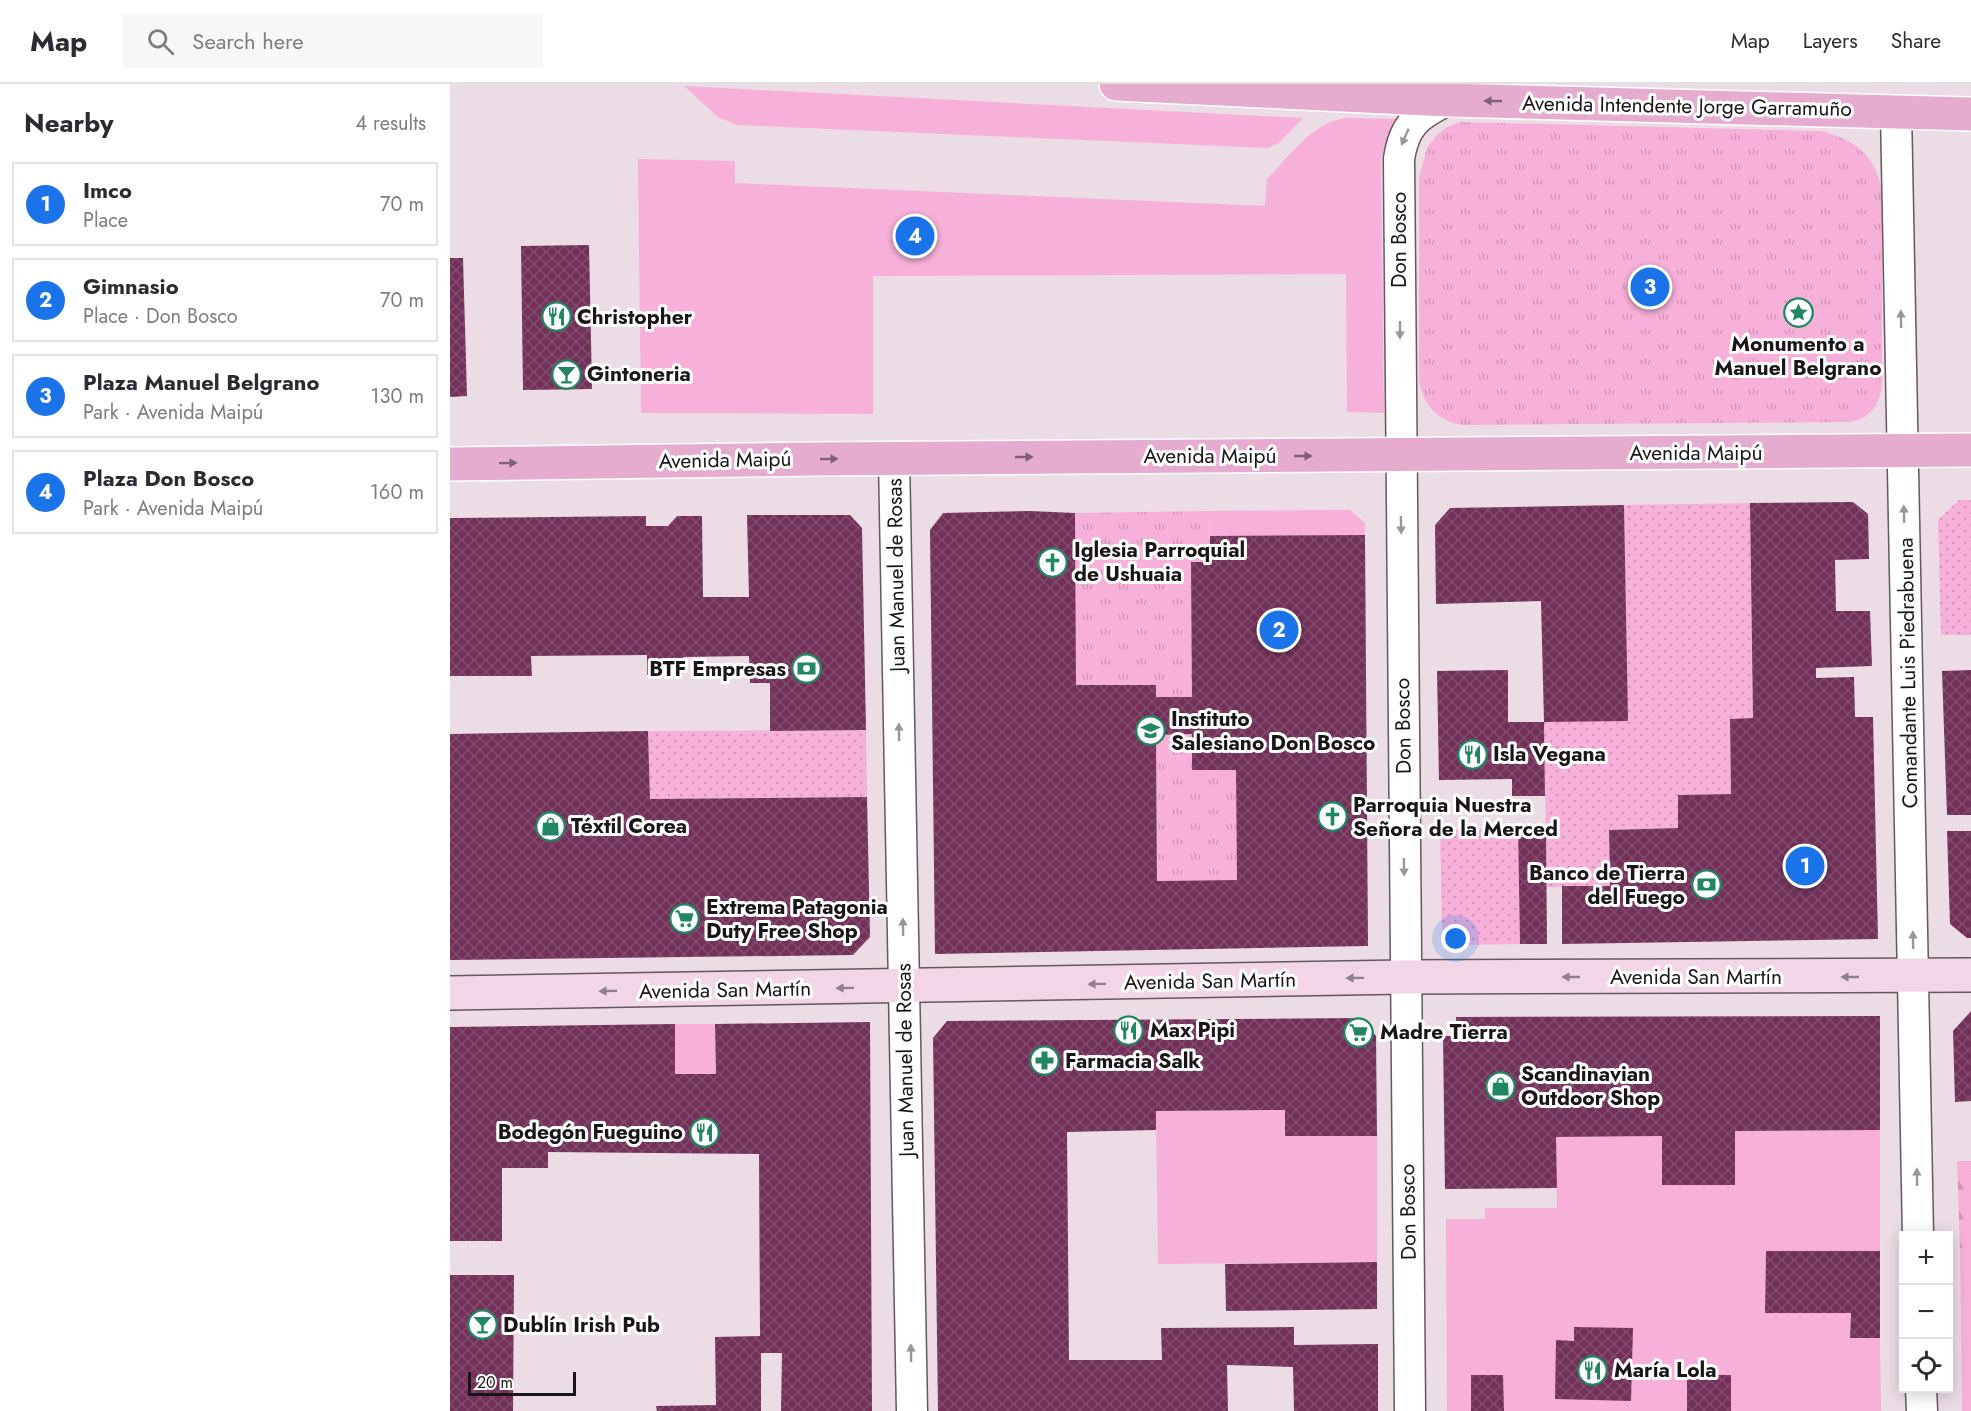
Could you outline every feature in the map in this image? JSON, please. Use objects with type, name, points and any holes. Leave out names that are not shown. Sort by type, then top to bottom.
[{"type":"main road","name":"Avenida Intendente Jorge Garramuño","points":[[1116,84],[1448,100],[1971,114]]},
{"type":"main road","name":"Avenida Maipú","points":[[450,464],[894,458],[1971,450]]},
{"type":"main road","name":"Avenida San Martín","points":[[450,993],[904,988],[1405,977],[1971,975]]},
{"type":"street","name":"Don Bosco","points":[[1410,1411],[1399,159],[1402,139],[1412,123],[1428,109],[1448,100]]},
{"type":"street","name":"Comandante Luis Piedrabuena","points":[[1896,111],[1918,1231]]},
{"type":"street","name":"Juan Manuel de Rosas","points":[[894,458],[912,1411]]},
{"type":"street","points":[[1921,1393],[1922,1411]]},
{"type":"green space","points":[[684,86],[1303,118],[1279,143],[1268,148],[737,125],[718,117]]},
{"type":"green space","points":[[1346,118],[1401,119],[1388,135],[1381,159],[1384,413],[1347,412],[1346,274],[873,276],[873,414],[641,413],[638,159],[735,161],[735,183],[1265,206],[1267,179],[1312,133],[1322,126]]},
{"type":"green space","points":[[1461,122],[1821,131],[1854,144],[1869,159],[1879,178],[1882,191],[1882,384],[1877,404],[1864,417],[1851,422],[1462,425],[1445,420],[1428,405],[1419,381],[1419,178],[1427,148],[1436,136],[1447,127]]},
{"type":"green space","points":[[1959,500],[1971,500],[1971,635],[1941,635],[1938,520]]},
{"type":"green space","points":[[1750,503],[1753,718],[1730,720],[1731,794],[1678,795],[1678,828],[1609,830],[1610,886],[1547,887],[1544,722],[1626,655],[1624,505]]},
{"type":"green space","points":[[1350,510],[1365,523],[1365,535],[1210,536],[1209,511]]},
{"type":"green space","points":[[1209,511],[1210,562],[1192,697],[1156,697],[1155,685],[1076,685],[1075,513]]},
{"type":"green space","points":[[866,730],[867,797],[650,799],[648,731]]},
{"type":"green space","points":[[1192,734],[1192,770],[1236,770],[1237,880],[1157,881],[1156,735]]},
{"type":"green space","points":[[1518,828],[1520,944],[1461,945],[1442,928],[1440,830]]},
{"type":"green space","points":[[675,1024],[715,1024],[716,1074],[675,1074]]},
{"type":"green space","points":[[1285,1110],[1286,1136],[1377,1136],[1377,1262],[1158,1264],[1156,1111]]},
{"type":"green space","points":[[1880,1130],[1880,1251],[1766,1251],[1765,1312],[1851,1313],[1850,1338],[1880,1338],[1881,1411],[1731,1411],[1731,1375],[1687,1375],[1687,1411],[1447,1411],[1446,1219],[1485,1219],[1485,1208],[1557,1208],[1556,1137],[1662,1136],[1662,1185],[1735,1185],[1735,1131]]},
{"type":"green space","points":[[1957,1161],[1971,1161],[1971,1248],[1960,1248]]},
{"type":"green space","points":[[1960,1248],[1971,1248],[1971,1411],[1962,1411]]},
{"type":"building","name":"Christopher","points":[[589,245],[592,389],[523,390],[521,246]]},
{"type":"building","points":[[450,258],[463,258],[467,396],[450,397]]},
{"type":"building","points":[[1853,502],[1868,514],[1869,559],[1835,560],[1836,611],[1870,611],[1872,666],[1816,668],[1816,678],[1854,677],[1855,717],[1873,717],[1878,939],[1562,944],[1562,886],[1610,886],[1609,830],[1678,828],[1678,795],[1731,794],[1730,719],[1753,718],[1750,503]]},
{"type":"building","points":[[1624,505],[1628,721],[1544,722],[1541,601],[1436,604],[1435,525],[1450,508]]},
{"type":"building","name":"Instituto Salesiano Don Bosco","points":[[1030,511],[1075,513],[1076,685],[1156,685],[1156,697],[1192,697],[1191,562],[1210,562],[1210,536],[1365,535],[1368,946],[935,954],[930,530],[943,513]],"holes":[[[1192,734],[1192,770],[1236,770],[1237,880],[1157,881],[1156,735]]]},
{"type":"building","points":[[747,515],[850,515],[862,528],[866,730],[770,731],[770,683],[750,683],[749,656],[683,657],[683,674],[647,675],[647,655],[531,656],[532,676],[450,676],[450,518],[646,516],[646,526],[668,526],[677,516],[702,516],[703,597],[749,597]]},
{"type":"building","points":[[1508,670],[1508,722],[1544,722],[1545,796],[1512,796],[1512,779],[1439,780],[1437,671]]},
{"type":"building","points":[[1971,670],[1971,815],[1947,815],[1942,671]]},
{"type":"building","points":[[648,731],[650,799],[867,797],[870,937],[853,955],[450,960],[450,734]]},
{"type":"building","points":[[1518,828],[1546,828],[1547,944],[1520,944]]},
{"type":"building","points":[[1947,831],[1971,831],[1971,938],[1967,938],[1950,924]]},
{"type":"building","points":[[1971,1011],[1971,1101],[1955,1102],[1953,1031]]},
{"type":"building","points":[[1880,1016],[1880,1130],[1735,1131],[1735,1185],[1662,1185],[1662,1136],[1556,1137],[1557,1188],[1445,1189],[1443,1036],[1456,1036],[1456,1017]]},
{"type":"building","points":[[1361,1018],[1376,1036],[1377,1136],[1285,1136],[1285,1110],[1156,1111],[1156,1130],[1067,1132],[1069,1360],[1162,1360],[1161,1328],[1294,1327],[1294,1345],[1378,1344],[1378,1411],[1294,1411],[1293,1367],[1227,1365],[1228,1411],[938,1411],[933,1038],[947,1021]]},
{"type":"building","points":[[870,1022],[872,1411],[781,1411],[782,1353],[761,1353],[761,1411],[657,1411],[656,1406],[716,1405],[715,1337],[760,1336],[759,1154],[548,1152],[548,1168],[502,1168],[502,1241],[450,1241],[450,1027],[675,1024],[675,1074],[716,1074],[715,1024]]},
{"type":"building","points":[[1766,1251],[1880,1251],[1880,1338],[1850,1338],[1851,1313],[1765,1313]]},
{"type":"building","points":[[1377,1262],[1377,1309],[1226,1311],[1225,1264]]},
{"type":"building","name":"Dublín Irish Pub","points":[[450,1275],[514,1275],[513,1411],[450,1411]]},
{"type":"building","name":"María Lola","points":[[1574,1327],[1633,1328],[1631,1401],[1555,1399],[1556,1340],[1574,1341]]},
{"type":"building","points":[[1471,1375],[1503,1375],[1504,1411],[1471,1411]]},
{"type":"building","points":[[1687,1375],[1731,1375],[1731,1411],[1687,1411]]},
{"type":"place","name":"Plaza Don Bosco","points":[[915,236]]},
{"type":"place","name":"Plaza Manuel Belgrano","points":[[1650,287]]},
{"type":"place","name":"Monumento a Manuel Belgrano","points":[[1798,313]]},
{"type":"place","name":"Christopher","points":[[556,317]]},
{"type":"place","name":"Gintoneria","points":[[566,374]]},
{"type":"place","name":"Iglesia Parroquial de Ushuaia","points":[[1053,562]]},
{"type":"place","name":"Gimnasio","points":[[1279,630]]},
{"type":"place","name":"BTF Empresas","points":[[807,669]]},
{"type":"place","name":"Instituto Salesiano Don Bosco","points":[[1150,731]]},
{"type":"place","name":"Isla Vegana","points":[[1472,754]]},
{"type":"place","name":"Parroquia Nuestra Señora de la Merced","points":[[1332,817]]},
{"type":"place","name":"Téxtil Corea","points":[[550,826]]},
{"type":"place","name":"Imco","points":[[1805,866]]},
{"type":"place","name":"Banco de Tierra del Fuego","points":[[1706,885]]},
{"type":"place","name":"Extrema Patagonia Duty Free Shop","points":[[685,919]]},
{"type":"place","name":"Max Pipi","points":[[1129,1030]]},
{"type":"place","name":"Madre Tierra","points":[[1359,1032]]},
{"type":"place","name":"Farmacia Salk","points":[[1044,1061]]},
{"type":"place","name":"Scandinavian Outdoor Shop","points":[[1500,1086]]},
{"type":"place","name":"Bodegón Fueguino","points":[[704,1132]]},
{"type":"place","name":"Dublín Irish Pub","points":[[482,1325]]},
{"type":"place","name":"María Lola","points":[[1593,1370]]}]
